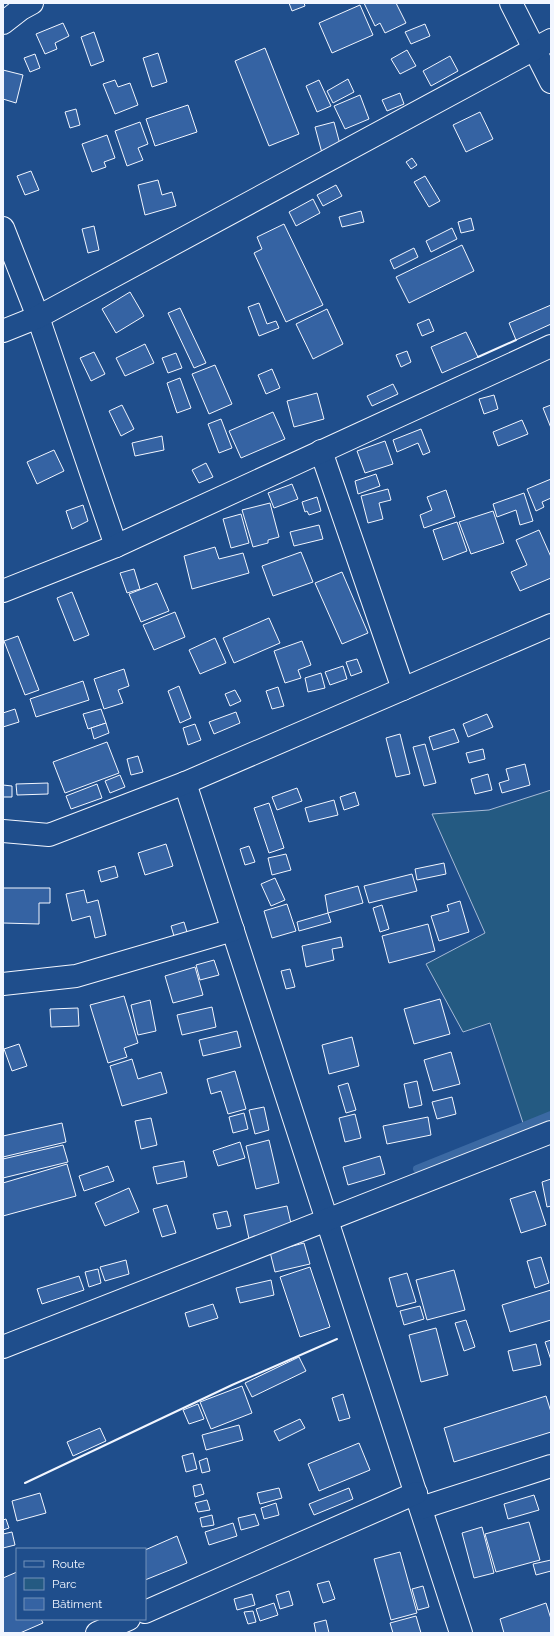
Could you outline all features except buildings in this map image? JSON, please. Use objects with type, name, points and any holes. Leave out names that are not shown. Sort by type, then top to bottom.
[{"type":"street","points":[[3,23],[21,9],[32,3]]},
{"type":"street","points":[[512,3],[543,44],[551,82]]},
{"type":"street","points":[[3,331],[38,317],[543,44]]},
{"type":"street","points":[[3,228],[38,317],[116,546]]},
{"type":"street","points":[[3,591],[116,546],[551,346]]},
{"type":"street","points":[[321,451],[403,689]]},
{"type":"street","points":[[3,831],[49,835],[185,783],[551,625]]},
{"type":"street","points":[[185,783],[461,1633]]},
{"type":"street","points":[[3,984],[76,976],[233,930]]},
{"type":"street","points":[[3,1347],[551,1132]]},
{"type":"street","points":[[146,1612],[418,1500],[551,1466]]},
{"type":"street","points":[[97,1633],[127,1620]]},
{"type":"green space","points":[[551,790],[551,1132],[529,1141],[490,1023],[463,1032],[426,964],[485,933],[432,814],[489,810]]},
{"type":"waterway","points":[[417,1169],[551,1115]]},
{"type":"wall","points":[[478,357],[516,340]]},
{"type":"wall","points":[[25,1483],[232,1385],[337,1339]]}]
